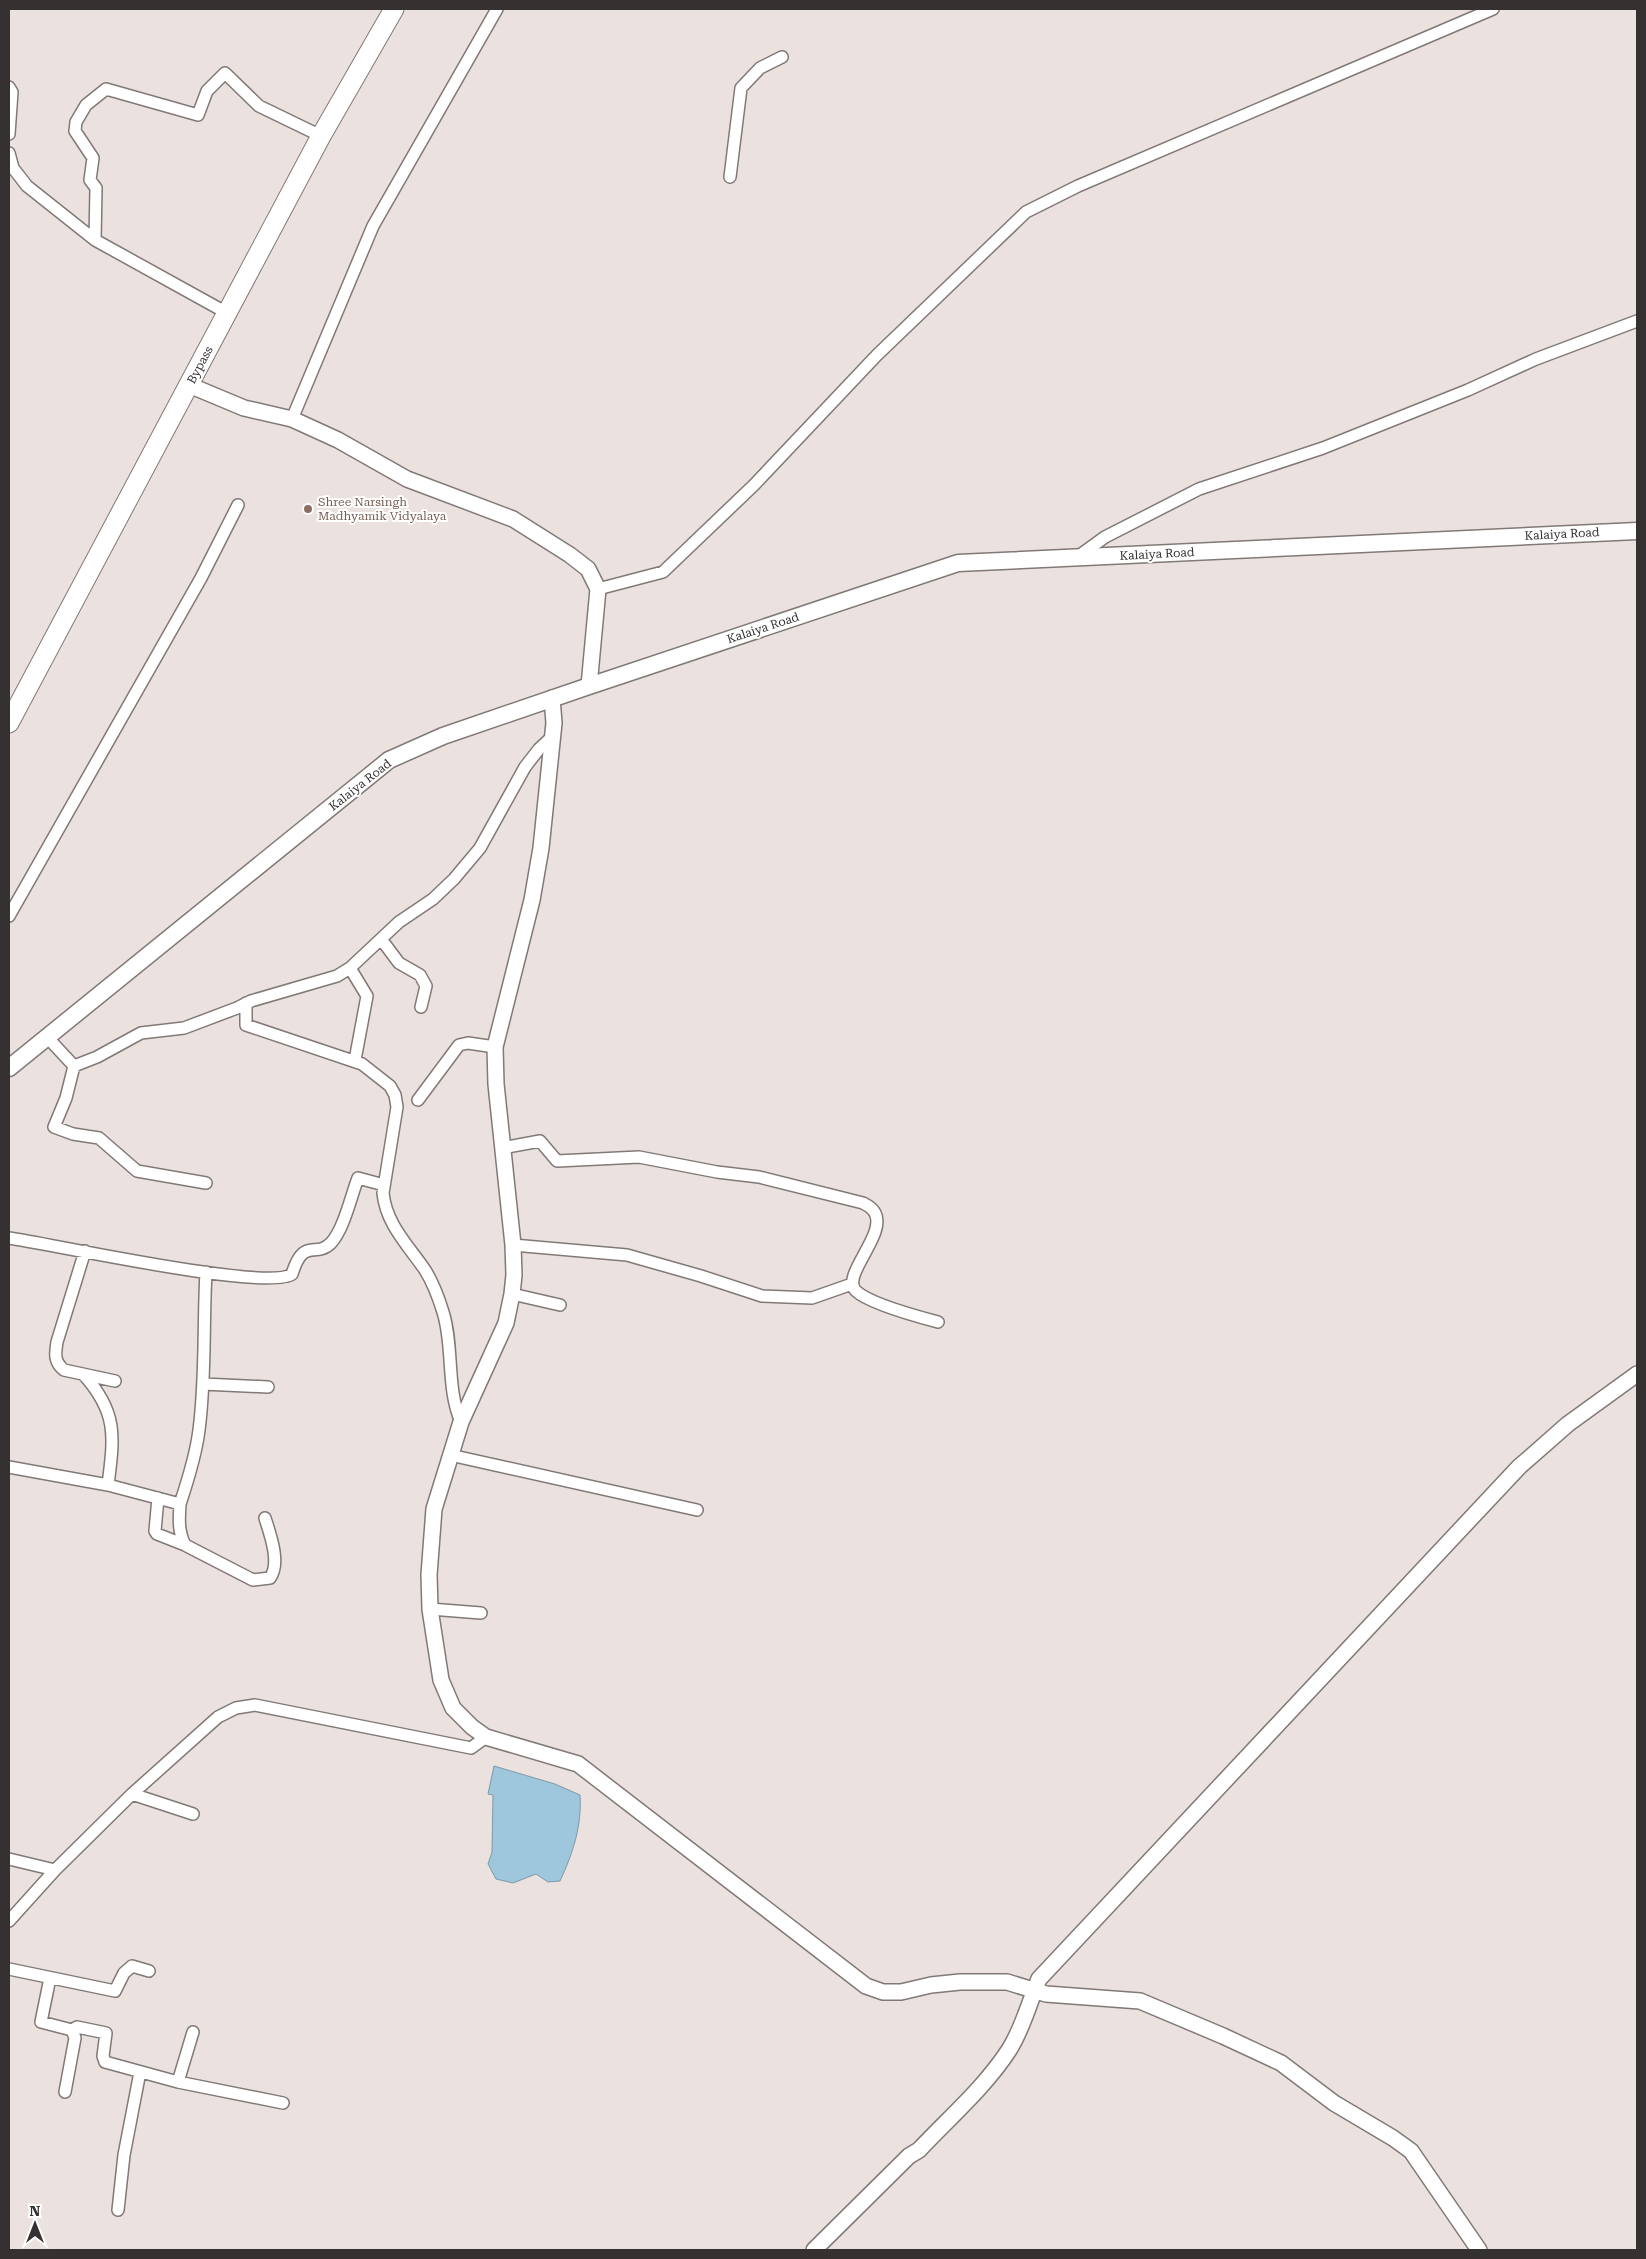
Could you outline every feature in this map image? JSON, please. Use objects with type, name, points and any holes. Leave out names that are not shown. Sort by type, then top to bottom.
[{"type":"main road","name":"Bypass","points":[[9,722],[14,701],[189,385],[321,136],[394,9]]},
{"type":"main road","name":"Kalaiya Road","points":[[9,1068],[389,760],[443,736],[552,698],[958,563],[1637,530]]},
{"type":"street","points":[[292,419],[373,226],[497,9]]},
{"type":"street","points":[[598,589],[663,572],[754,485],[878,355],[1026,212],[1078,186],[1493,9]]},
{"type":"street","points":[[730,177],[741,88],[760,68],[782,57]]},
{"type":"street","points":[[95,240],[96,188],[90,180],[93,158],[75,131],[76,122],[86,105],[106,89],[198,115],[207,91],[225,73],[259,106],[321,136]]},
{"type":"street","points":[[9,87],[12,92],[9,134]]},
{"type":"street","points":[[9,153],[13,168],[27,186],[95,240],[227,313]]},
{"type":"street","points":[[1076,558],[1105,537],[1199,489],[1323,448],[1468,390],[1536,359],[1637,321]]},
{"type":"street","points":[[189,385],[244,408],[292,419],[338,440],[407,479],[513,518],[570,555],[588,569],[598,589],[589,686]]},
{"type":"street","points":[[9,916],[201,578],[238,505]]},
{"type":"street","points":[[552,698],[553,736],[541,848],[532,900],[496,1047],[502,1148],[513,1245],[512,1294],[506,1323],[460,1422],[434,1509],[429,1575],[430,1609],[441,1680],[453,1708],[472,1728],[486,1737],[578,1764],[866,1986],[883,1992],[902,1992],[931,1985],[960,1982],[1007,1982],[1046,1994],[1140,2001],[1281,2063],[1334,2103],[1393,2138],[1411,2151],[1479,2250]]},
{"type":"street","points":[[74,1066],[96,1057],[141,1033],[184,1028],[246,1003],[337,976],[350,968],[399,922],[433,899],[454,879],[480,848],[525,768],[539,749],[553,736]]},
{"type":"street","points":[[381,939],[399,962],[420,975],[426,986],[420,1007]]},
{"type":"street","points":[[350,968],[367,996],[355,1060]]},
{"type":"street","points":[[246,1003],[246,1025],[355,1060],[390,1086],[395,1095],[397,1107],[384,1186],[384,1205],[389,1218],[426,1272],[443,1311],[451,1348],[455,1409],[460,1422]]},
{"type":"street","points":[[48,1036],[74,1066]]},
{"type":"street","points":[[418,1100],[459,1045],[468,1043],[496,1047]]},
{"type":"street","points":[[74,1066],[66,1098],[54,1127],[73,1134],[99,1138],[137,1171],[206,1183]]},
{"type":"street","points":[[502,1148],[540,1141],[556,1161],[639,1157],[717,1172],[759,1177],[863,1202],[875,1212],[877,1222],[875,1234],[853,1276],[852,1284],[856,1291],[892,1308],[938,1322]]},
{"type":"street","points":[[9,1238],[85,1251],[118,1259],[206,1272],[256,1279],[288,1278],[292,1274],[297,1258],[304,1252],[329,1245],[337,1236],[358,1178],[384,1186]]},
{"type":"street","points":[[513,1245],[627,1255],[762,1296],[812,1298],[852,1284]]},
{"type":"street","points":[[85,1251],[57,1342],[55,1357],[58,1365],[64,1370],[115,1381]]},
{"type":"street","points":[[185,1545],[179,1525],[180,1504],[199,1431],[204,1384],[203,1327],[206,1272]]},
{"type":"street","points":[[512,1294],[560,1305]]},
{"type":"street","points":[[814,2250],[909,2156],[919,2150],[995,2068],[1009,2049],[1035,1990],[1046,1972],[1519,1468],[1568,1424],[1637,1374]]},
{"type":"street","points":[[84,1375],[98,1391],[109,1411],[112,1448],[108,1485]]},
{"type":"street","points":[[204,1384],[268,1386]]},
{"type":"street","points":[[450,1455],[697,1510]]},
{"type":"street","points":[[9,1467],[108,1485],[180,1504]]},
{"type":"street","points":[[158,1498],[155,1531],[157,1534],[185,1545],[253,1580],[270,1578],[274,1568],[272,1545],[265,1518]]},
{"type":"street","points":[[430,1609],[481,1613]]},
{"type":"street","points":[[9,1921],[55,1870],[132,1794],[218,1718],[236,1708],[255,1705],[471,1748],[486,1737]]},
{"type":"street","points":[[132,1794],[193,1814]]},
{"type":"street","points":[[9,1859],[55,1870]]},
{"type":"street","points":[[9,1969],[115,1990],[124,1974],[132,1966],[149,1971]]},
{"type":"street","points":[[50,1978],[41,2022],[72,2030],[76,2027],[106,2033],[103,2056],[105,2062],[178,2082],[283,2103]]},
{"type":"street","points":[[65,2092],[75,2038],[72,2030]]},
{"type":"street","points":[[178,2082],[193,2032]]},
{"type":"street","points":[[118,2210],[124,2155],[140,2072]]},
{"type":"water","points":[[494,1766],[555,1784],[580,1795],[580,1818],[576,1839],[560,1881],[548,1882],[536,1874],[513,1883],[496,1879],[488,1864],[492,1852],[493,1795],[488,1794]]},
{"type":"place","name":"Shree Narsingh Madhyamik Vidyalaya","points":[[308,509]]}]
